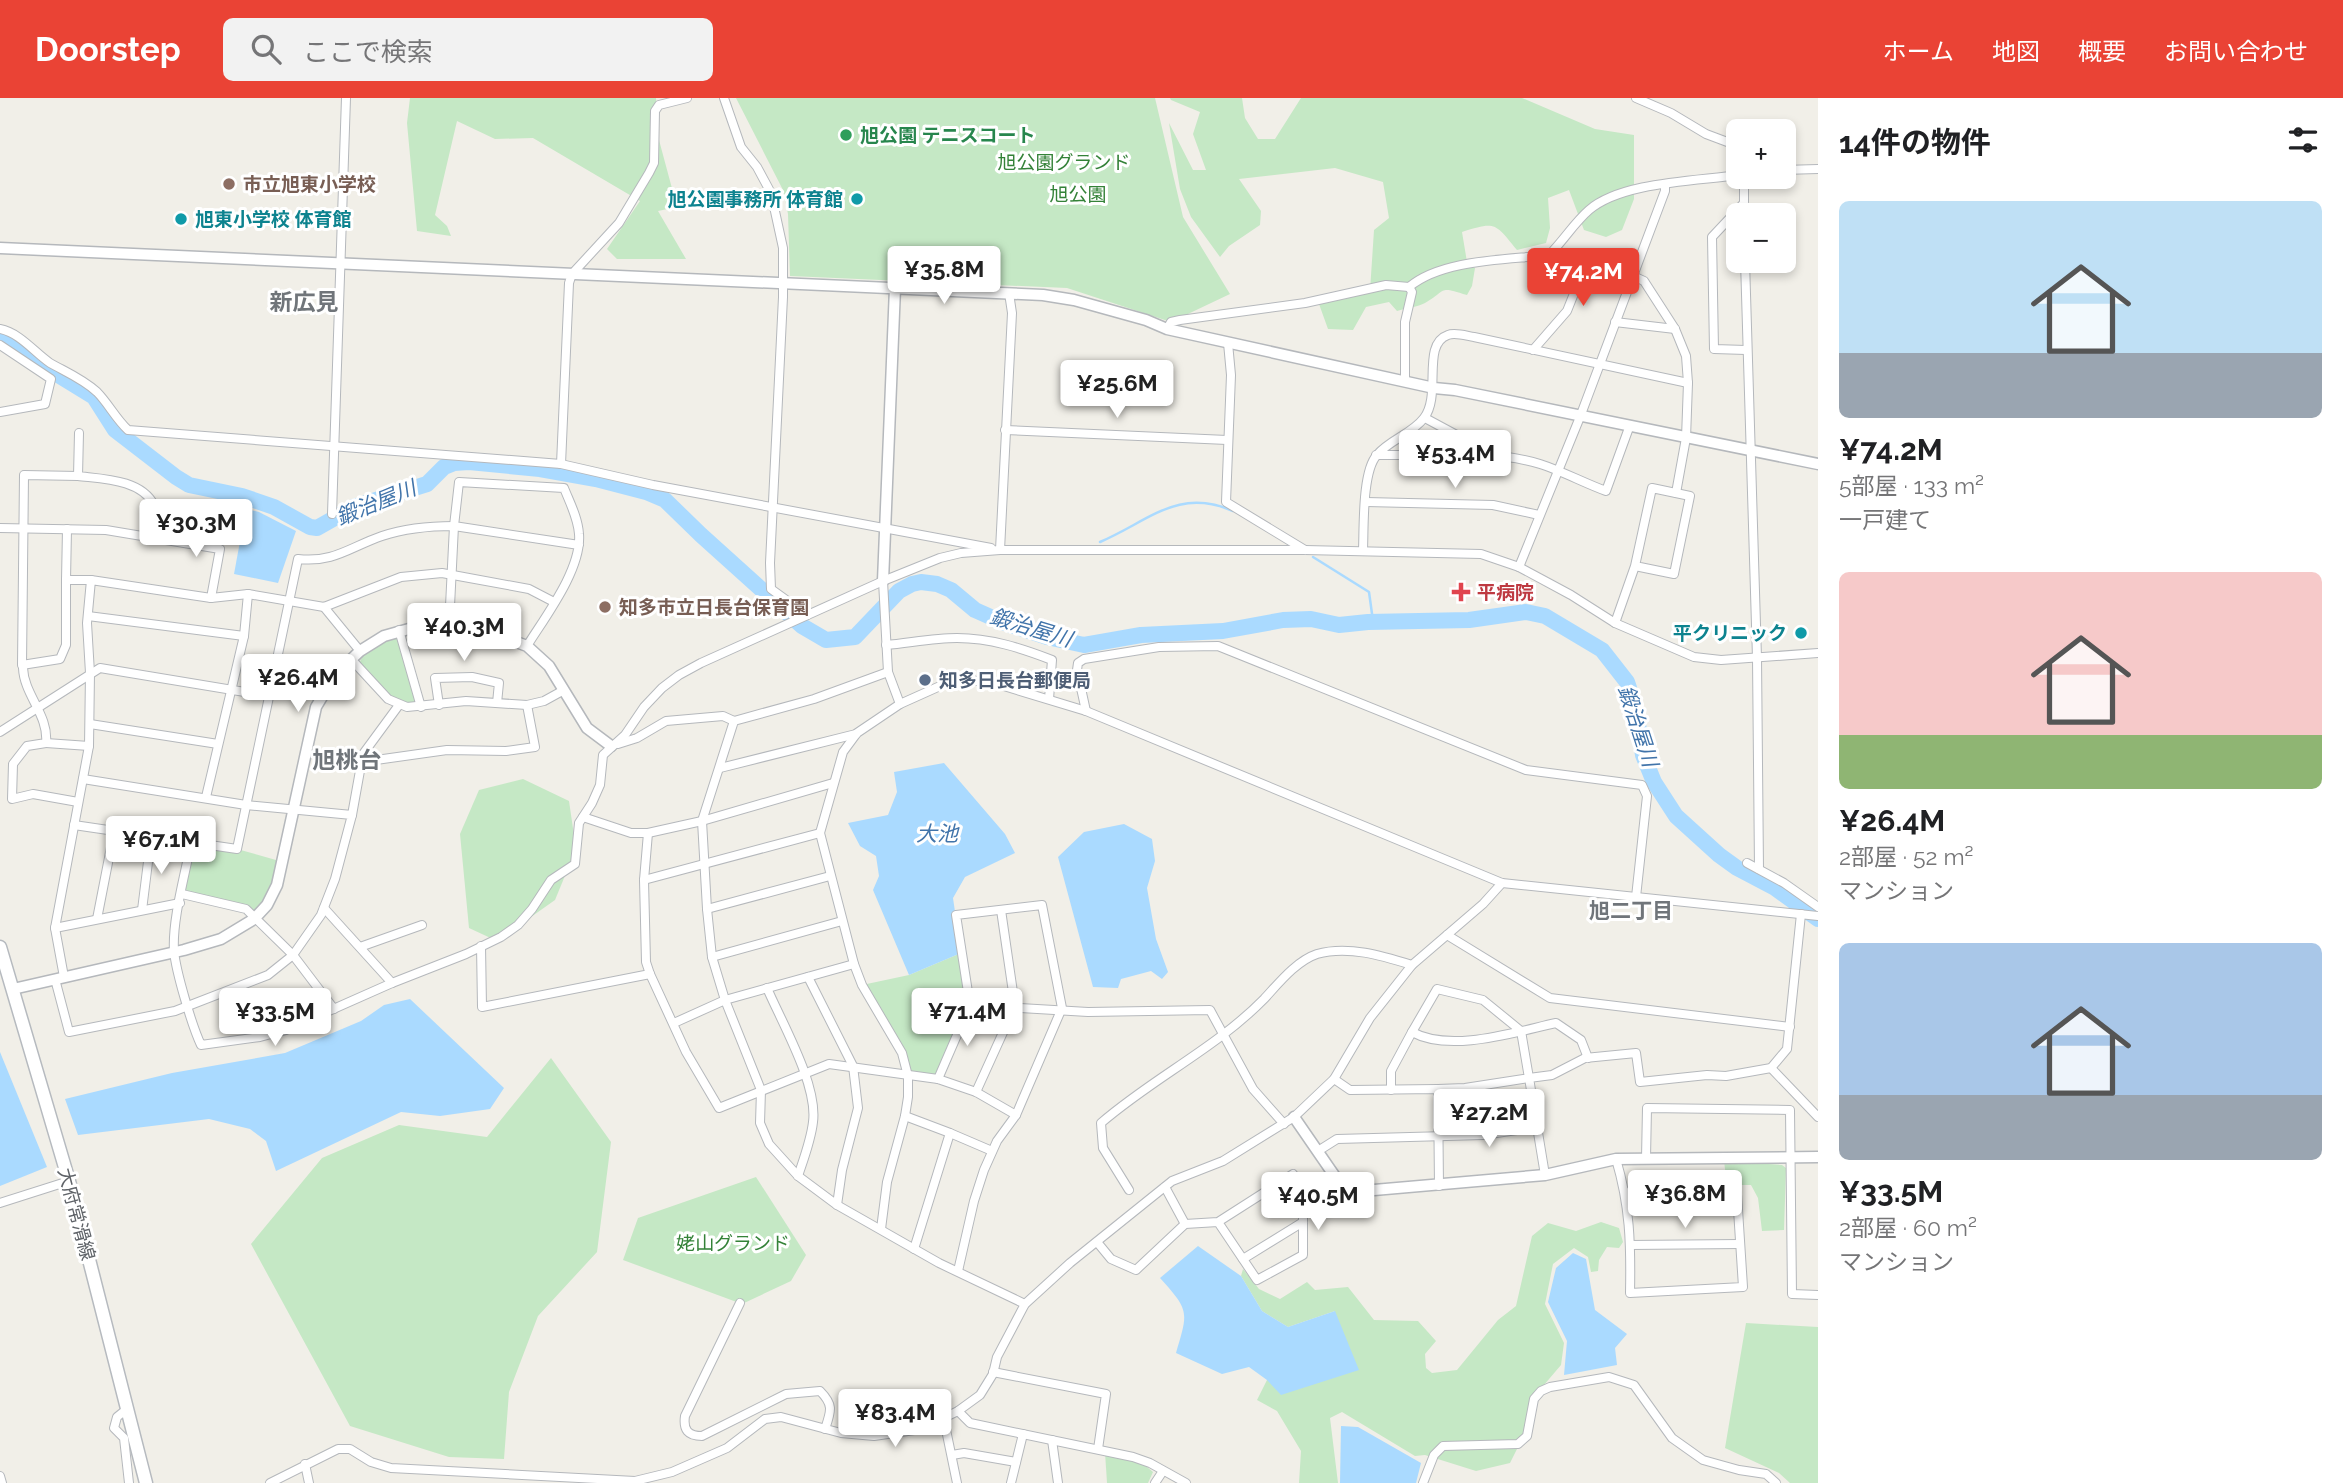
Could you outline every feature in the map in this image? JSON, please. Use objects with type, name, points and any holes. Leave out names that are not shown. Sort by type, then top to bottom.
[{"type":"main road","name":"大府常滑線","points":[[0,947],[69,1181],[146,1483]]},
{"type":"street","points":[[332,514],[346,98]]},
{"type":"street","points":[[561,464],[569,283],[572,274],[619,223],[649,173],[654,163],[655,111],[659,105],[687,98]]},
{"type":"street","points":[[724,98],[741,147],[757,167],[771,193],[783,248],[774,506],[769,563],[771,589],[807,615]]},
{"type":"street","points":[[1636,98],[1726,142]]},
{"type":"street","points":[[1796,169],[1818,169]]},
{"type":"street","points":[[1167,329],[1171,322],[1180,320],[1305,303],[1386,285],[1409,287],[1426,275],[1449,268],[1549,255],[1590,208],[1606,198],[1642,188],[1726,177]]},
{"type":"street","points":[[1520,567],[1600,365],[1665,185]]},
{"type":"street","points":[[1744,189],[1744,203]]},
{"type":"street","points":[[1726,223],[1713,237],[1714,349],[1746,350]]},
{"type":"street","points":[[0,248],[1009,293],[1074,300],[1146,320],[1167,329],[1228,343],[1434,388],[1455,390],[1818,464]]},
{"type":"street","points":[[1533,350],[1567,311],[1585,266],[1633,276],[1644,281],[1675,329],[1686,356],[1686,438],[1676,493]]},
{"type":"street","points":[[1745,273],[1757,658],[1759,869]]},
{"type":"street","points":[[1405,381],[1405,322],[1412,292],[1409,287]]},
{"type":"street","points":[[895,288],[883,597],[888,672],[901,704]]},
{"type":"street","points":[[1000,550],[1012,313],[1009,293]]},
{"type":"street","points":[[1615,321],[1675,329]]},
{"type":"street","points":[[0,330],[9,331],[47,361],[88,384],[100,394],[128,430],[561,464],[653,485],[1000,550]]},
{"type":"street","points":[[1363,550],[1369,469],[1376,455],[1425,418],[1434,388],[1433,351],[1438,341],[1450,334],[1688,383]]},
{"type":"street","points":[[1228,343],[1231,375],[1226,502],[1305,550]]},
{"type":"street","points":[[0,345],[51,379],[45,404],[0,412]]},
{"type":"street","points":[[1425,418],[1477,446],[1484,455]]},
{"type":"street","points":[[1376,455],[1484,455],[1540,464],[1606,491],[1630,425]]},
{"type":"street","points":[[1006,430],[1227,440]]},
{"type":"street","points":[[78,476],[79,433]]},
{"type":"street","points":[[67,530],[66,645],[60,659],[22,665],[24,475],[105,479],[138,489],[154,505],[157,538]]},
{"type":"street","points":[[449,626],[459,482],[564,488],[575,514],[579,545],[571,572],[527,646]]},
{"type":"street","points":[[1615,623],[1635,566],[1653,488],[1690,496],[1674,574],[1635,566]]},
{"type":"street","points":[[1366,502],[1493,505],[1539,515]]},
{"type":"street","points":[[74,825],[237,849],[298,559],[326,560],[366,542],[406,530],[454,526],[579,545]]},
{"type":"street","points":[[0,528],[106,530],[220,549],[211,598]]},
{"type":"street","points":[[191,844],[174,952],[201,1045],[273,1033],[392,982],[466,954],[518,925],[551,880],[575,864],[579,823],[600,785],[603,755],[625,735],[653,697],[679,675],[807,615],[940,558],[961,553],[1000,550],[1363,550],[1481,554],[1520,567],[1615,623],[1694,657],[1721,660],[1818,653]]},
{"type":"street","points":[[66,580],[91,580],[211,598],[248,594],[324,607],[401,577],[442,573],[529,589],[554,602]]},
{"type":"street","points":[[91,580],[88,616],[89,746],[55,929],[69,1032],[188,1007],[268,975],[293,955],[324,908],[352,815],[363,754],[400,705]]},
{"type":"street","points":[[206,797],[244,636],[248,594]]},
{"type":"street","points":[[324,607],[360,651]]},
{"type":"street","points":[[88,616],[244,636]]},
{"type":"street","points":[[13,989],[221,939],[254,919],[267,905],[277,885],[316,707],[335,675],[360,651],[384,636],[423,625],[449,626],[511,639],[527,646],[549,666],[587,728],[611,746]]},
{"type":"street","points":[[399,630],[421,707]]},
{"type":"street","points":[[886,645],[957,638],[1001,642],[1025,649],[1052,660],[1049,699]]},
{"type":"street","points":[[1086,711],[1077,670],[1078,663],[1084,659],[1158,647],[1218,646],[1526,770],[1642,785],[1647,796],[1636,897]]},
{"type":"street","points":[[351,659],[388,699],[400,705],[421,707],[466,701],[527,705],[544,701],[564,690]]},
{"type":"street","points":[[0,732],[100,667],[269,696]]},
{"type":"street","points":[[23,668],[23,681],[47,730],[46,743]]},
{"type":"street","points":[[611,746],[637,738],[666,721],[723,716],[734,721],[814,699],[888,672]]},
{"type":"street","points":[[439,705],[435,678],[472,677],[499,683],[497,703]]},
{"type":"street","points":[[881,1230],[887,1182],[905,1116],[908,1076],[902,1052],[862,985],[853,964],[820,833],[843,752],[858,733],[901,704],[949,682],[969,680],[994,683],[1086,711],[1502,883],[1818,916]]},
{"type":"street","points":[[362,762],[447,750],[506,751],[535,747],[527,705]]},
{"type":"street","points":[[734,721],[702,821],[707,909],[712,957],[725,1000],[761,1090],[760,1123],[769,1144],[798,1176],[837,1205],[914,1249],[1025,1304]]},
{"type":"street","points":[[90,724],[218,744]]},
{"type":"street","points":[[719,768],[858,733]]},
{"type":"street","points":[[78,802],[33,793],[12,799],[13,764],[27,746],[46,743],[89,746]]},
{"type":"street","points":[[83,779],[246,805],[352,815]]},
{"type":"street","points":[[583,817],[631,834],[648,833],[702,821],[833,783]]},
{"type":"street","points":[[97,919],[114,832]]},
{"type":"street","points":[[648,833],[644,880],[646,962],[686,1052],[719,1108],[829,1064],[938,1079],[976,1092],[1016,1115]]},
{"type":"street","points":[[644,880],[820,833]]},
{"type":"street","points":[[142,910],[151,838]]},
{"type":"street","points":[[1747,863],[1818,906]]},
{"type":"street","points":[[707,909],[830,876]]},
{"type":"street","points":[[270,1483],[338,1448],[350,1449],[371,1462],[391,1468],[635,1480],[672,1472],[727,1448],[765,1419],[781,1417],[841,1433],[874,1436],[920,1429],[944,1420],[980,1395],[1025,1304],[1172,1181],[1223,1161],[1294,1117],[1334,1079],[1370,1018],[1412,965],[1483,904],[1502,883]]},
{"type":"street","points":[[55,929],[142,910],[181,898],[246,909],[293,955],[334,1009]]},
{"type":"street","points":[[938,1079],[970,1005],[956,915],[1042,905],[1062,1009],[1016,1115],[992,1151],[974,1201],[958,1270]]},
{"type":"street","points":[[324,908],[392,982]]},
{"type":"street","points":[[976,1092],[1015,1006],[1001,910]]},
{"type":"street","points":[[1334,1079],[1350,1090],[1465,1088],[1552,1075],[1588,1058],[1636,1053],[1640,1082],[1707,1075],[1726,1076],[1771,1068],[1787,1049],[1802,914]]},
{"type":"street","points":[[712,957],[842,921]]},
{"type":"street","points":[[360,947],[422,925]]},
{"type":"street","points":[[1447,935],[1550,998],[1790,1027]]},
{"type":"street","points":[[481,946],[482,1007],[650,974]]},
{"type":"street","points":[[1129,1190],[1103,1148],[1101,1123],[1132,1097],[1223,1035],[1247,1016],[1292,971],[1315,955],[1343,950],[1386,957],[1412,965]]},
{"type":"street","points":[[674,1023],[725,1000],[853,964]]},
{"type":"street","points":[[808,977],[853,1066],[858,1108],[842,1170],[837,1205]]},
{"type":"street","points":[[767,988],[813,1097],[814,1121],[798,1176]]},
{"type":"street","points":[[1391,1090],[1391,1071],[1437,989],[1483,1000],[1521,1031],[1545,1175]]},
{"type":"street","points":[[970,1005],[1088,1012],[1210,1010],[1253,1089],[1284,1124]]},
{"type":"street","points":[[1412,1031],[1425,1039],[1467,1040],[1556,1023],[1581,1040],[1588,1058]]},
{"type":"street","points":[[1771,1068],[1818,1117]]},
{"type":"street","points":[[1438,1089],[1439,1186]]},
{"type":"street","points":[[1646,1158],[1647,1108],[1790,1110],[1792,1294],[1818,1294]]},
{"type":"street","points":[[905,1116],[992,1151]]},
{"type":"street","points":[[1294,1117],[1336,1178],[1353,1188],[1374,1190],[1545,1175],[1616,1158],[1818,1157]]},
{"type":"street","points":[[1318,1151],[1337,1139],[1438,1138],[1537,1127]]},
{"type":"street","points":[[914,1249],[950,1133]]},
{"type":"street","points":[[1616,1158],[1626,1192],[1630,1293],[1743,1287],[1737,1194],[1626,1192]]},
{"type":"street","points":[[1097,1242],[1111,1259],[1136,1270],[1185,1224],[1218,1223],[1293,1174],[1303,1190],[1303,1255],[1257,1280],[1218,1223]]},
{"type":"street","points":[[0,1203],[69,1181]]},
{"type":"street","points":[[1165,1187],[1185,1224]]},
{"type":"street","points":[[1243,1259],[1303,1222]]},
{"type":"street","points":[[1630,1245],[1740,1244]]},
{"type":"street","points":[[740,1303],[685,1416],[687,1431],[693,1436],[702,1436],[786,1394],[820,1391],[828,1399],[831,1411],[825,1429]]},
{"type":"street","points":[[993,1372],[1107,1394],[1098,1449]]},
{"type":"street","points":[[1423,1483],[1434,1455],[1443,1446],[1518,1444],[1527,1436],[1534,1399],[1541,1391],[1550,1387],[1609,1377],[1634,1385],[1672,1438],[1703,1461],[1766,1474],[1776,1483]]},
{"type":"street","points":[[127,1409],[117,1417],[114,1428],[124,1438],[129,1483]]},
{"type":"street","points":[[958,1411],[970,1423],[1143,1460],[1186,1483]]},
{"type":"street","points":[[944,1420],[957,1483]]},
{"type":"street","points":[[1011,1483],[1023,1434]]},
{"type":"street","points":[[1052,1440],[1058,1483]]},
{"type":"street","points":[[952,1455],[964,1453],[1016,1462]]},
{"type":"street","points":[[305,1464],[309,1483]]},
{"type":"street","points":[[1155,1483],[1163,1471]]},
{"type":"street","points":[[0,1476],[2,1483]]},
{"type":"green space","points":[[410,98],[656,98],[659,140],[677,207],[658,211],[686,259],[617,259],[607,249],[640,201],[533,138],[495,139],[457,121],[435,215],[447,226],[451,236],[417,231],[407,123]]},
{"type":"green space","name":"旭公園","points":[[736,98],[1155,98],[1183,217],[1230,294],[1171,322],[1067,288],[790,276],[788,214],[783,190]]},
{"type":"green space","points":[[1170,98],[1242,98],[1245,118],[1258,139],[1275,139],[1301,98],[1522,98],[1595,129],[1634,135],[1634,199],[1622,230],[1606,237],[1584,230],[1569,190],[1548,198],[1550,228],[1546,243],[1517,250],[1504,234],[1494,227],[1482,226],[1462,232],[1467,262],[1475,268],[1472,286],[1467,295],[1444,290],[1422,304],[1397,311],[1389,302],[1366,307],[1353,330],[1328,329],[1319,304],[1370,291],[1374,230],[1389,218],[1383,182],[1335,168],[1239,179],[1261,211],[1260,225],[1229,246],[1220,257],[1191,217],[1180,189],[1169,123],[1193,170],[1206,170],[1193,134],[1200,112]]},
{"type":"green space","points":[[399,630],[421,707],[400,705],[358,668],[368,649]]},
{"type":"green space","points":[[523,779],[569,801],[576,849],[555,900],[497,941],[469,928],[460,834],[479,790]]},
{"type":"green space","points":[[191,843],[237,849],[283,862],[254,919],[246,909],[182,894]]},
{"type":"green space","points":[[961,953],[970,1005],[938,1079],[908,1076],[902,1053],[862,985],[909,975]]},
{"type":"green space","points":[[551,1058],[611,1142],[597,1252],[538,1316],[509,1392],[504,1459],[449,1457],[350,1426],[251,1244],[322,1158],[399,1125],[487,1137]]},
{"type":"green space","points":[[1724,1161],[1782,1165],[1786,1168],[1784,1230],[1762,1231],[1758,1198],[1751,1185],[1727,1185]]},
{"type":"green space","name":"姥山グランド","points":[[756,1177],[806,1255],[791,1281],[742,1304],[623,1260],[638,1218]]},
{"type":"green space","points":[[1601,1222],[1619,1228],[1623,1242],[1619,1248],[1607,1247],[1599,1260],[1598,1271],[1591,1272],[1588,1257],[1574,1248],[1553,1264],[1545,1304],[1564,1343],[1561,1365],[1532,1399],[1524,1435],[1510,1463],[1476,1471],[1425,1455],[1415,1456],[1342,1412],[1330,1418],[1338,1483],[1299,1483],[1301,1451],[1277,1411],[1257,1400],[1267,1380],[1335,1311],[1288,1327],[1262,1311],[1241,1276],[1243,1269],[1259,1289],[1280,1299],[1307,1282],[1315,1290],[1348,1287],[1374,1320],[1418,1321],[1436,1341],[1425,1354],[1426,1368],[1432,1373],[1457,1370],[1498,1320],[1516,1306],[1532,1236],[1548,1223],[1576,1231]]},
{"type":"green space","points":[[1746,1323],[1818,1327],[1818,1483],[1790,1483],[1779,1473],[1725,1448]]},
{"type":"green space","points":[[1105,1452],[1141,1462],[1153,1472],[1148,1483],[1107,1483]]},
{"type":"water","points":[[246,509],[259,512],[296,531],[278,583],[234,574]]},
{"type":"water","name":"大池","points":[[944,763],[1005,834],[1015,853],[965,877],[953,898],[961,953],[909,975],[873,890],[879,876],[876,856],[860,846],[848,823],[888,815],[897,792],[894,772]]},
{"type":"water","points":[[1124,824],[1152,839],[1155,861],[1147,888],[1156,939],[1168,972],[1162,979],[1151,971],[1121,979],[1118,988],[1093,987],[1058,857],[1084,832]]},
{"type":"water","points":[[410,999],[504,1088],[490,1109],[440,1116],[401,1112],[276,1171],[266,1141],[250,1129],[209,1119],[78,1135],[65,1099],[172,1073],[285,1053],[361,1021],[384,1005]]},
{"type":"water","points":[[0,1052],[47,1167],[0,1186]]},
{"type":"water","points":[[1198,1246],[1241,1276],[1262,1311],[1288,1327],[1335,1311],[1359,1370],[1281,1395],[1249,1367],[1222,1374],[1176,1353],[1183,1329],[1184,1312],[1177,1298],[1160,1278]]},
{"type":"water","points":[[1573,1253],[1586,1259],[1595,1310],[1627,1334],[1615,1348],[1617,1365],[1564,1375],[1567,1341],[1548,1302],[1556,1268]]},
{"type":"water","points":[[1341,1426],[1358,1427],[1421,1463],[1416,1483],[1340,1483]]},
{"type":"waterway","name":"鍛治屋川","points":[[0,338],[10,340],[50,370],[94,397],[115,430],[189,485],[242,496],[274,507],[310,527],[317,528],[354,507],[427,484],[444,467],[454,463],[540,469],[596,479],[646,492],[665,500],[802,626],[826,640],[855,637],[899,591],[921,582],[937,584],[951,590],[975,610],[1002,622],[1047,637],[1084,645],[1141,635],[1223,631],[1283,620],[1311,619],[1339,625],[1469,620],[1526,612],[1545,616],[1602,650],[1627,682],[1635,706],[1643,755],[1654,782],[1676,816],[1719,855],[1775,888],[1818,919]]},
{"type":"waterway","points":[[1100,542],[1164,510],[1180,505],[1214,505],[1233,511]]},
{"type":"waterway","points":[[1313,557],[1369,592],[1373,621]]},
{"type":"place","name":"旭公園 テニスコート","points":[[846,135]]},
{"type":"place","name":"市立旭東小学校","points":[[229,184]]},
{"type":"place","name":"旭公園事務所 体育館","points":[[857,199]]},
{"type":"place","name":"旭東小学校 体育館","points":[[181,219]]},
{"type":"place","name":"平病院","points":[[1461,592]]},
{"type":"place","name":"知多市立日長台保育園","points":[[605,607]]},
{"type":"place","name":"平クリニック","points":[[1801,633]]},
{"type":"place","name":"知多日長台郵便局","points":[[925,680]]},
{"type":"district","name":"新広見","points":[[304,302]]},
{"type":"district","name":"旭桃台","points":[[347,760]]},
{"type":"district","name":"旭二丁目","points":[[1631,911]]},
{"type":"park label","name":"旭公園グランド","points":[[1064,162]]}]
